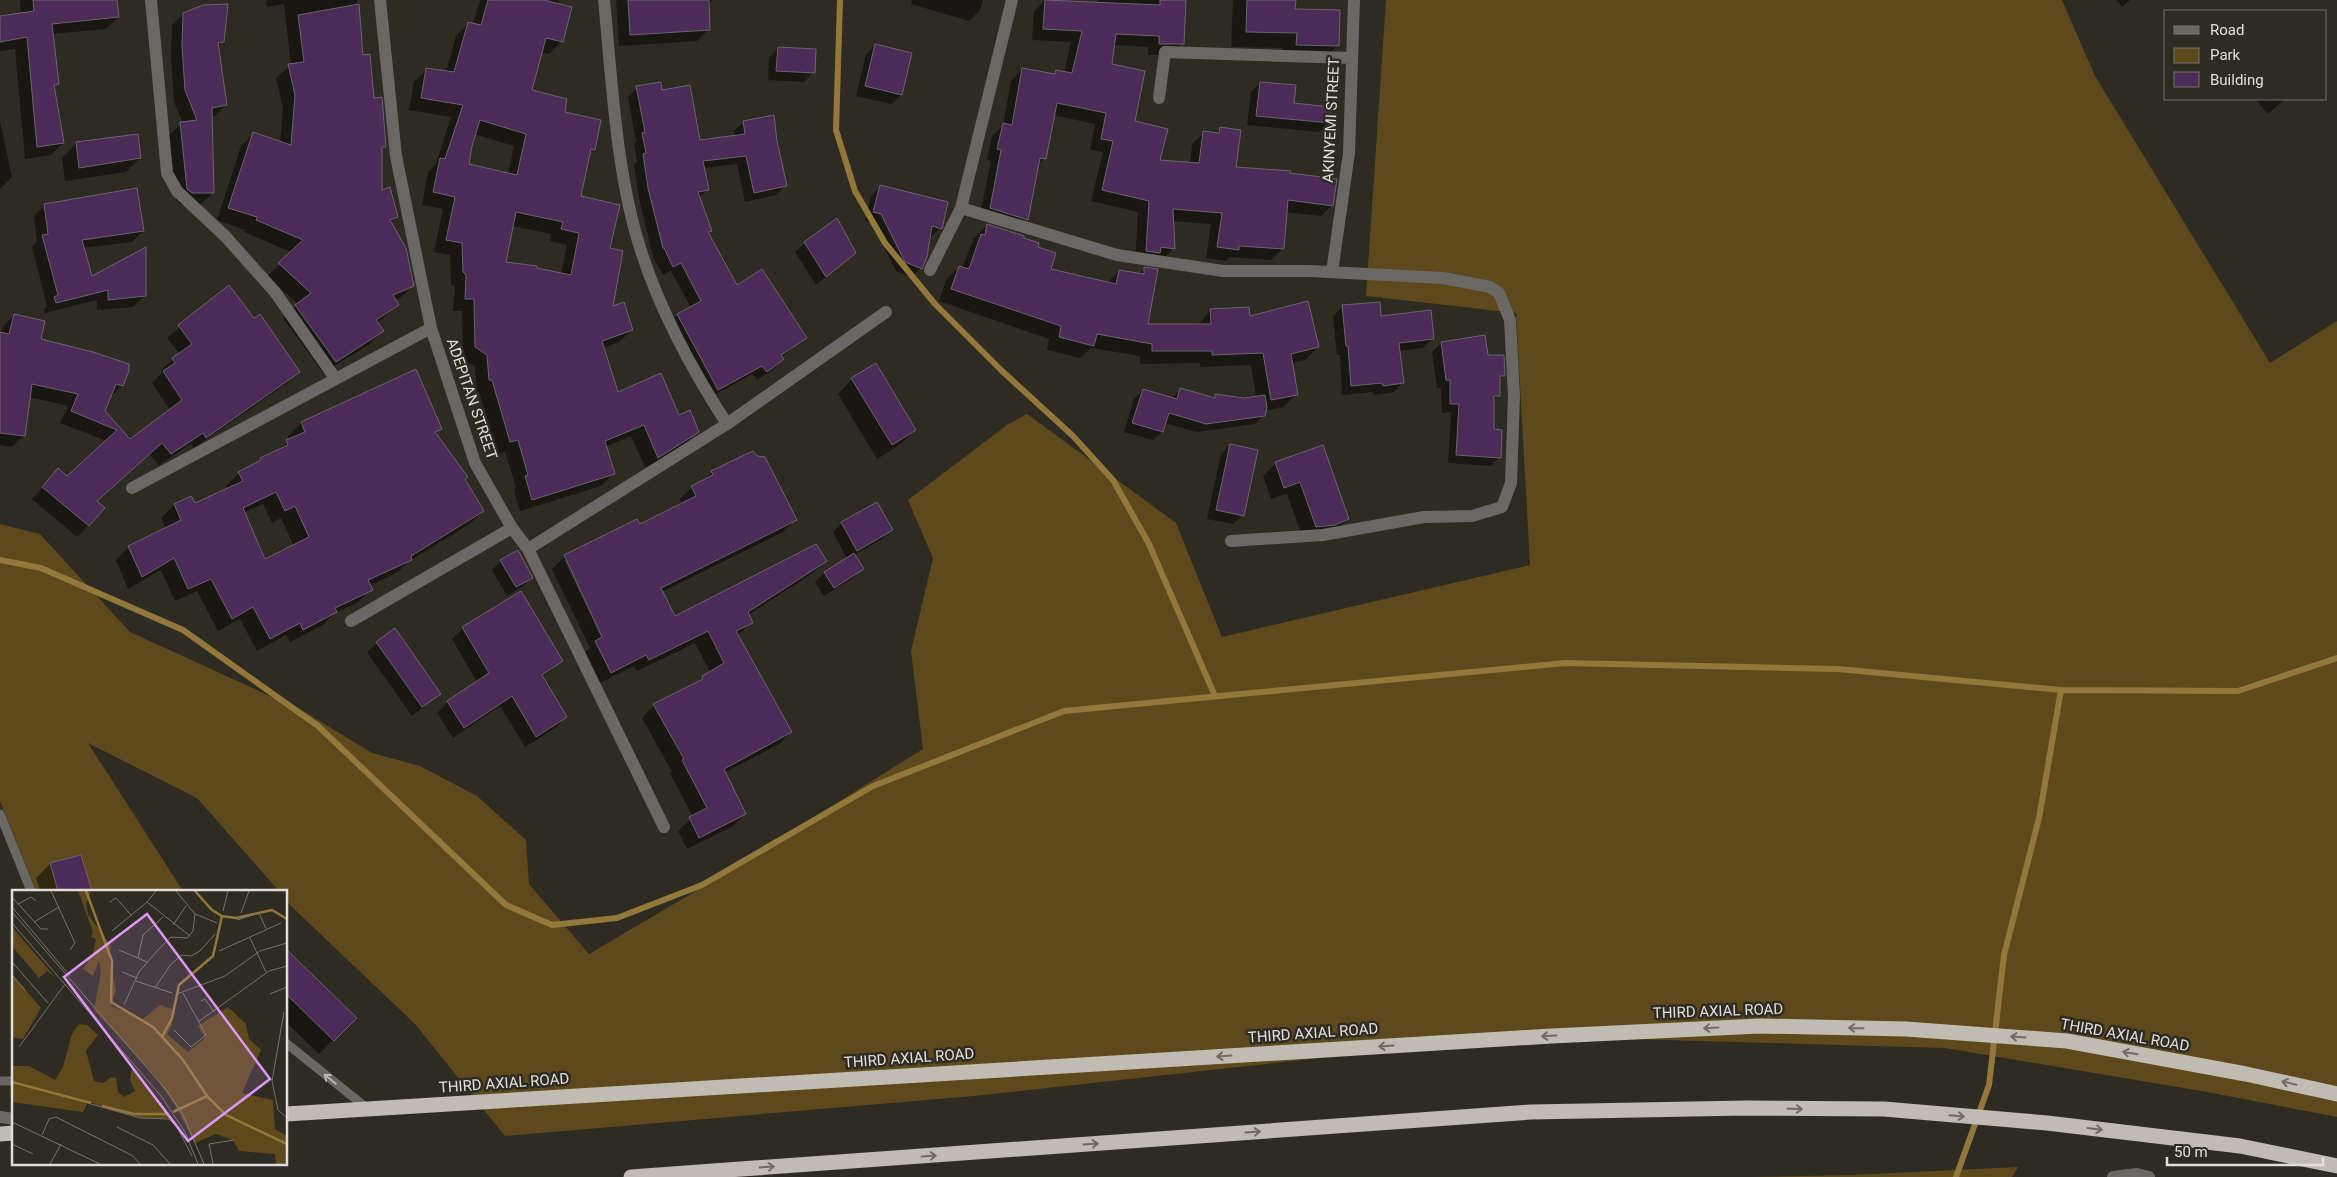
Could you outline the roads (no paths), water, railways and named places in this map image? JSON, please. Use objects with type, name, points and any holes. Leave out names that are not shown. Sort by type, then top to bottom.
[{"type":"highway","name":"THIRD AXIAL ROAD","points":[[288,1114],[1522,1037],[1760,1026],[1906,1029],[2067,1041],[2246,1074],[2337,1094]]},
{"type":"highway","points":[[631,1177],[1531,1112],[1746,1108],[1884,1110],[2047,1123],[2240,1146],[2337,1166]]},
{"type":"street","points":[[151,0],[167,173],[177,191],[225,236],[275,292],[335,378]]},
{"type":"street","name":"ADEPITAN STREET","points":[[380,0],[396,156],[431,328],[475,462],[512,528],[528,549],[664,827]]},
{"type":"street","points":[[604,0],[616,125],[630,205],[641,251],[666,318],[699,380],[727,424]]},
{"type":"street","points":[[930,270],[961,208],[1012,0]]},
{"type":"street","name":"AKINYEMI STREET","points":[[1332,272],[1349,153],[1354,0]]},
{"type":"street","points":[[1159,98],[1165,52],[1351,58]]},
{"type":"street","points":[[961,208],[1117,255],[1223,271],[1332,272],[1443,278],[1476,283],[1490,287],[1499,293],[1510,320],[1514,396],[1511,483],[1502,507],[1472,516],[1424,517],[1323,535],[1231,541]]},
{"type":"street","points":[[528,549],[727,424],[886,312]]},
{"type":"street","points":[[132,488],[431,328]]},
{"type":"street","points":[[352,621],[512,528]]},
{"type":"street","points":[[2113,1177],[2137,1174],[2149,1177]]},
{"type":"lane","points":[[0,814],[30,890]]},
{"type":"lane","points":[[288,1045],[368,1110]]},
{"type":"waterway","points":[[840,0],[836,130],[855,191],[885,243],[935,304],[1001,370],[1073,436],[1113,480],[1149,544],[1215,696]]},
{"type":"waterway","points":[[0,560],[41,568],[183,630],[318,726],[506,905],[552,925],[617,918],[702,885],[873,786],[1064,711],[1565,663],[1838,669],[2061,690]]},
{"type":"waterway","points":[[1956,1177],[1989,1085],[2004,955],[2039,818],[2061,690],[2238,691],[2337,658]]}]
